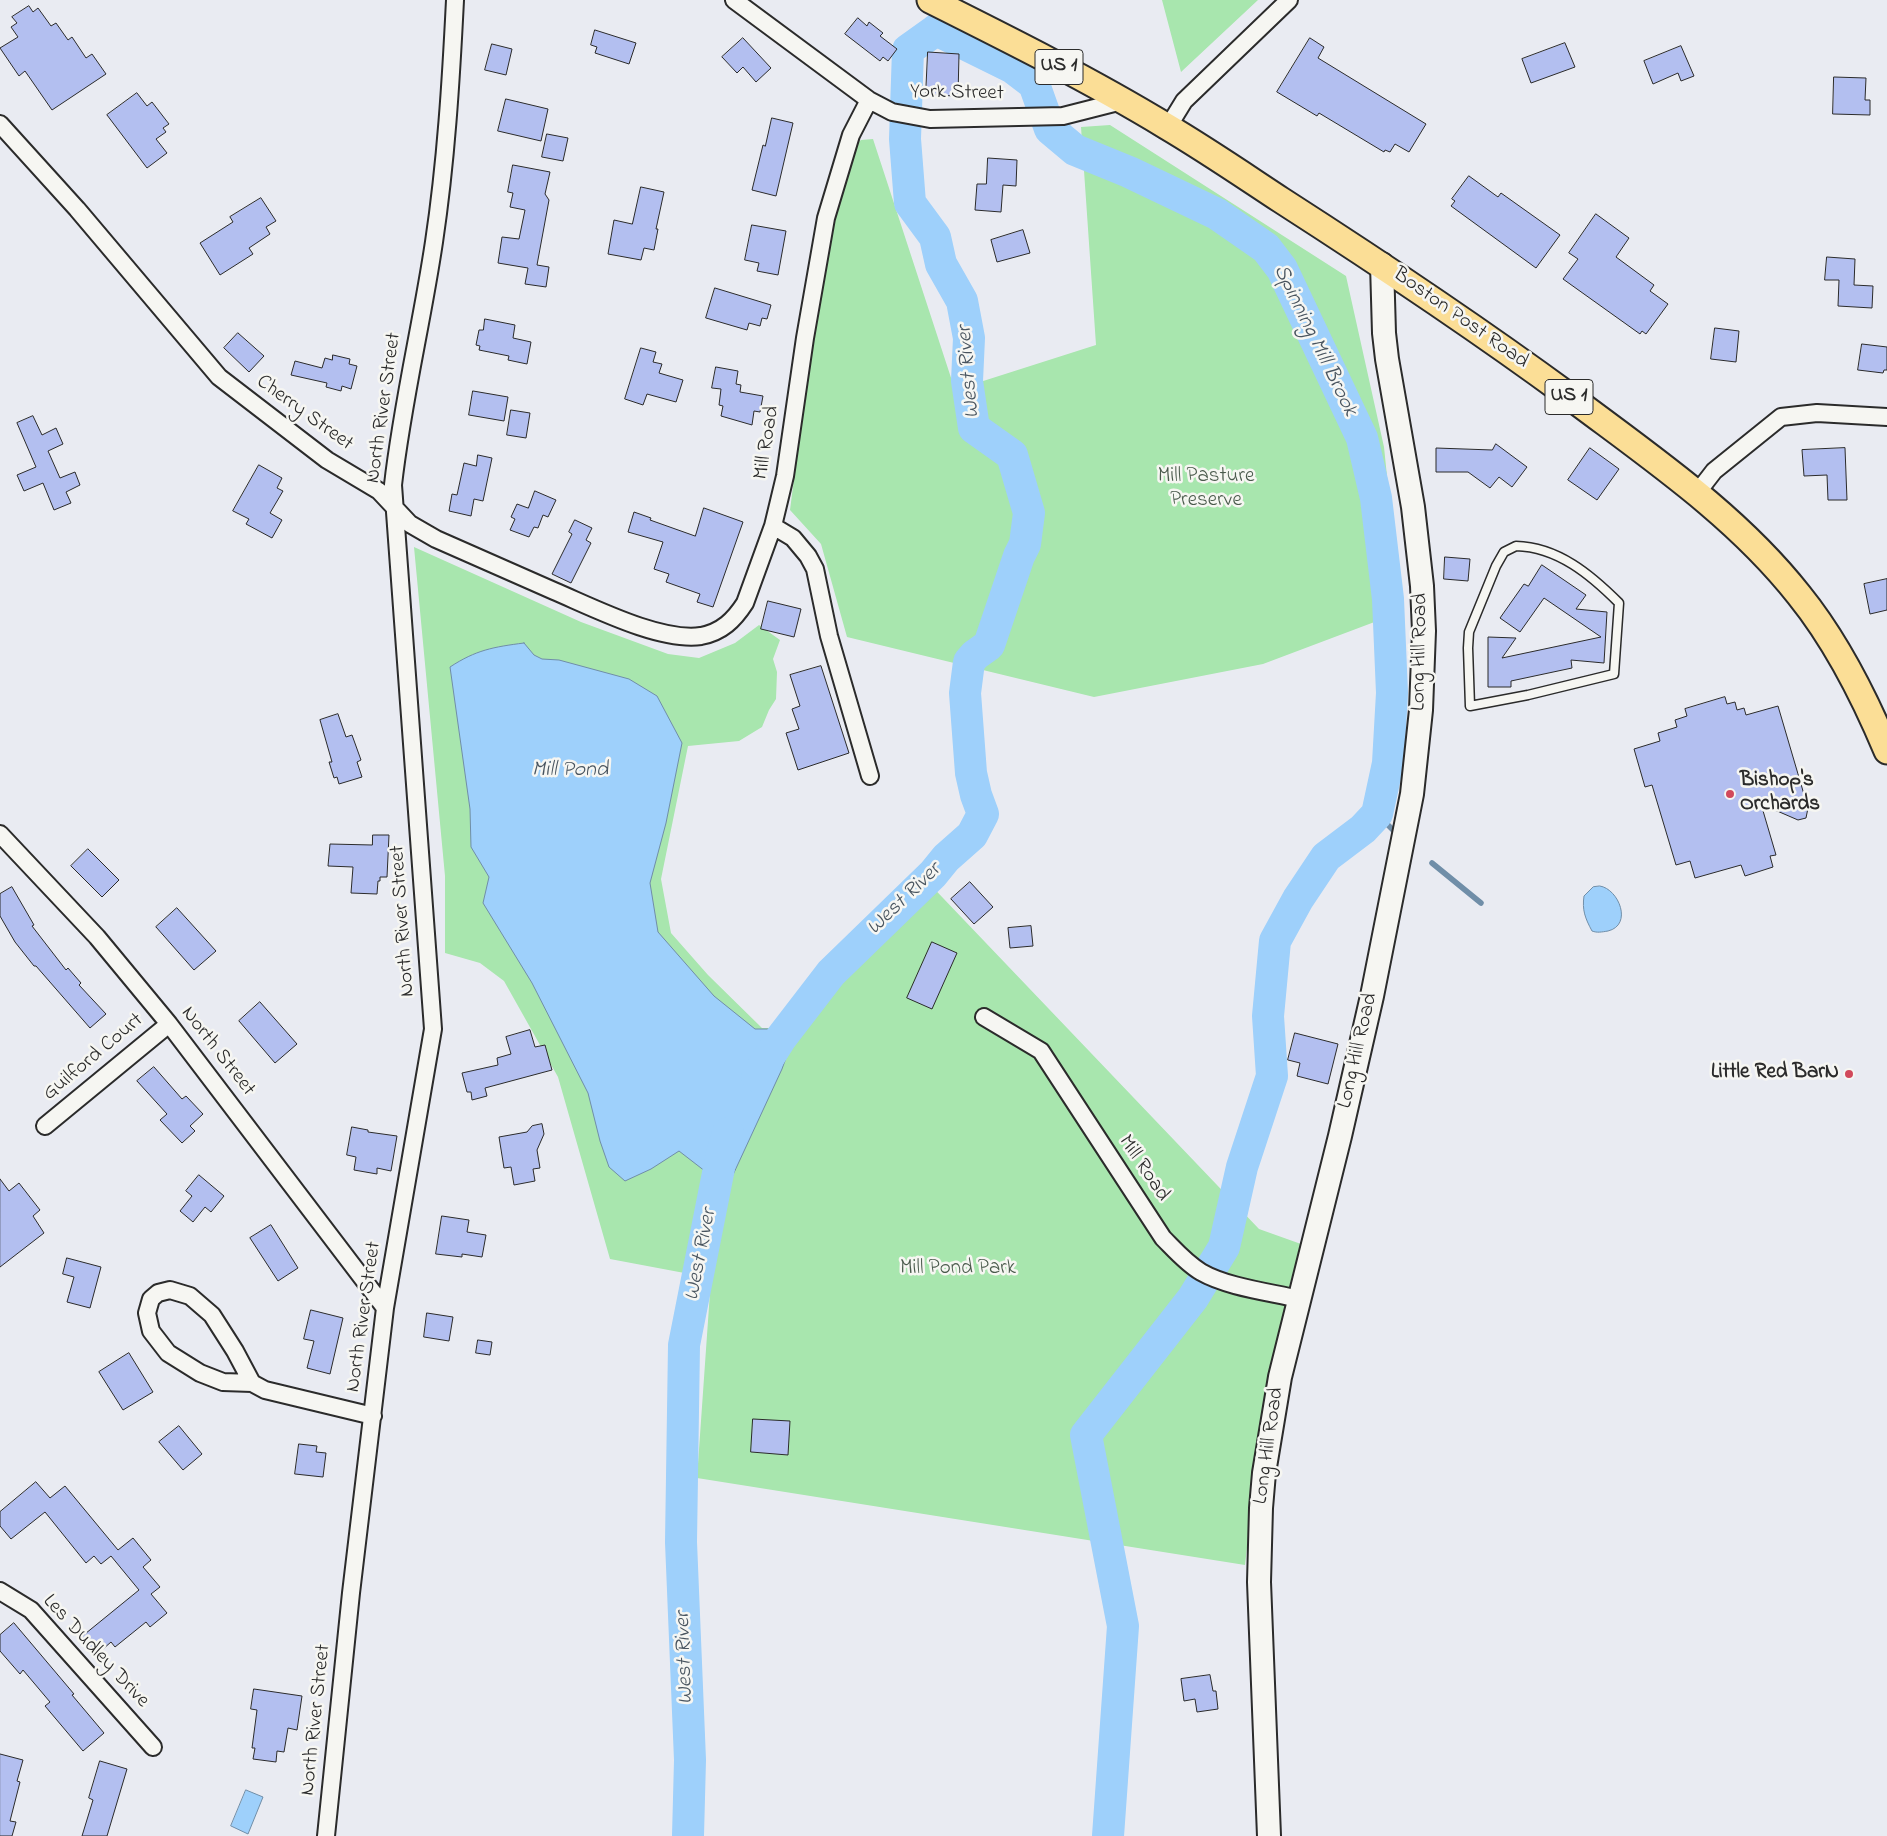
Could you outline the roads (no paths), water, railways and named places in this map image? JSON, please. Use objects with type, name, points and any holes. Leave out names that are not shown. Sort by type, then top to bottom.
[{"type":"main road","name":"Boston Post Road","points":[[930,0],[996,33],[1168,127],[1382,264],[1545,379],[1697,493],[1755,545],[1799,594],[1839,651],[1887,751]]},
{"type":"street","name":"North River Street","points":[[326,1836],[351,1593],[385,1308],[433,1029],[393,486],[399,438],[434,244],[449,105],[455,0]]},
{"type":"street","name":"York Street","points":[[734,0],[869,100],[892,112],[930,119],[1063,116],[1122,101]]},
{"type":"street","points":[[1168,127],[1184,101],[1289,0]]},
{"type":"street","name":"Mill Road","points":[[773,526],[785,476],[805,338],[826,218],[851,135],[869,100]]},
{"type":"street","name":"Cherry Street","points":[[0,124],[77,208],[219,377],[327,460],[380,491],[410,524],[436,539],[621,620],[661,632],[686,636],[702,636],[722,628],[738,614],[745,603],[773,526]]},
{"type":"street","name":"Long Hill Road","points":[[1269,1836],[1260,1628],[1259,1550],[1261,1508],[1269,1438],[1280,1377],[1342,1127],[1372,996],[1409,812],[1417,758],[1421,710],[1424,631],[1420,567],[1413,507],[1387,359],[1384,333],[1382,264]]},
{"type":"street","points":[[1697,493],[1714,471],[1781,417],[1817,413],[1887,417]]},
{"type":"street","points":[[773,526],[793,538],[808,556],[815,569],[829,636],[870,776]]},
{"type":"street","name":"North Street","points":[[0,834],[97,937],[169,1024],[385,1308]]},
{"type":"street","name":"Mill Road","points":[[984,1017],[1041,1051],[1163,1238],[1181,1257],[1200,1272],[1220,1280],[1299,1299]]},
{"type":"street","name":"Guilford Court","points":[[45,1126],[169,1024]]},
{"type":"street","points":[[252,1383],[235,1351],[212,1315],[190,1296],[170,1290],[158,1293],[151,1299],[147,1313],[151,1331],[168,1353],[200,1373],[223,1382],[252,1383],[265,1390],[373,1416]]},
{"type":"street","name":"Les Dudley Drive","points":[[0,1591],[31,1610],[153,1747]]},
{"type":"lane","points":[[1516,546],[1534,546],[1572,563],[1598,582],[1619,603],[1614,674],[1528,695],[1470,706],[1468,648],[1469,632],[1496,566],[1504,552],[1516,546]]},
{"type":"water","name":"Mill Pond","points":[[524,643],[534,655],[542,659],[559,660],[629,679],[657,696],[682,743],[666,823],[650,883],[658,932],[714,996],[755,1029],[771,1029],[790,1047],[782,1069],[732,1177],[710,1175],[679,1151],[651,1169],[625,1181],[609,1167],[600,1141],[588,1093],[532,983],[483,903],[489,877],[471,847],[470,809],[450,667],[485,650]]},
{"type":"water","points":[[1600,886],[1613,893],[1620,907],[1621,915],[1620,922],[1616,927],[1608,931],[1598,932],[1592,931],[1585,914],[1583,901],[1584,896],[1593,887]]},
{"type":"water","points":[[246,1790],[263,1797],[248,1834],[231,1826]]},
{"type":"waterway","points":[[936,30],[1013,68],[1034,84],[1050,129],[1075,150],[1129,172],[1217,214],[1266,248],[1282,269],[1362,438],[1376,498],[1388,599],[1392,693],[1388,763],[1377,814],[1363,829],[1326,857],[1298,899],[1275,941],[1268,1016],[1272,1076],[1242,1167],[1224,1247],[1193,1298],[1086,1435],[1123,1626],[1108,1836]]},
{"type":"waterway","name":"West River","points":[[757,1076],[781,1038],[831,973],[933,874],[946,858],[972,835],[983,814],[971,773],[965,693],[969,662],[989,645],[1019,556],[1025,544],[1029,513],[1012,455],[974,428],[967,381],[969,338],[962,301],[941,264],[935,237],[910,203],[905,139],[908,50],[936,30]]},
{"type":"waterway","name":"Spinning Mill Brook","points":[[1377,814],[1394,831]]},
{"type":"waterway","name":"Spinning Mill Brook","points":[[1432,863],[1481,903]]},
{"type":"waterway","name":"West River","points":[[688,1836],[690,1760],[681,1542],[684,1345],[722,1153],[728,1133]]},
{"type":"place","name":"Bishop's Orchards","points":[[1730,794]]},
{"type":"place","name":"Little Red BarN","points":[[1849,1074]]},
{"type":"park label","name":"Mill Pasture Preserve","points":[[1206,490]]},
{"type":"park label","name":"Mill Pond Park","points":[[958,1270]]}]
